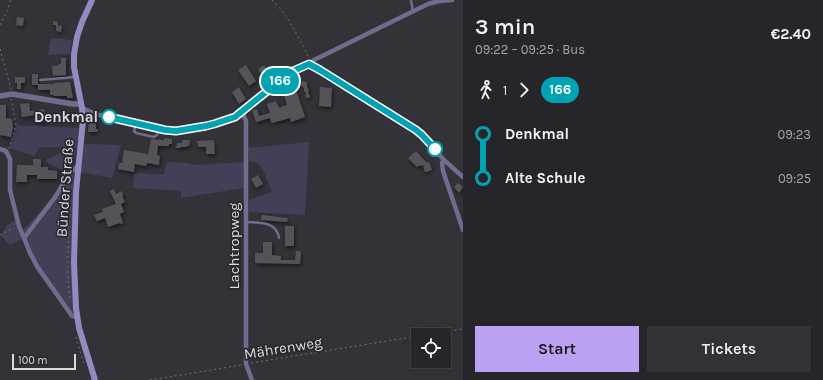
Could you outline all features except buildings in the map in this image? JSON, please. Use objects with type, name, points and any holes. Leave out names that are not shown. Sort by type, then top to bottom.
[{"type":"main road","name":"Bünder Straße","points":[[92,0],[82,22],[77,37],[74,54],[74,67],[82,106],[83,120],[76,192],[74,250],[77,317],[95,380]]},
{"type":"street","points":[[0,96],[11,94],[73,104],[82,106],[96,114],[160,129],[176,131],[206,126],[235,117],[293,71],[314,60],[428,4],[452,0]]},
{"type":"street","points":[[310,63],[416,130],[444,160],[463,177]]},
{"type":"street","name":"Lachtropweg","points":[[242,112],[246,121],[246,364],[252,380]]},
{"type":"street","points":[[83,120],[96,114]]},
{"type":"street","points":[[0,149],[6,151],[10,159],[10,190],[19,226],[30,253],[72,316],[77,317]]},
{"type":"street","points":[[444,160],[442,163],[443,170],[463,230]]},
{"type":"street","points":[[24,238],[56,196],[68,176],[78,166]]},
{"type":"lane","points":[[411,0],[413,11]]},
{"type":"lane","points":[[40,80],[76,77]]},
{"type":"lane","points":[[136,124],[134,131],[136,134],[154,137],[160,129]]},
{"type":"lane","points":[[246,222],[267,224],[274,227],[279,238]]},
{"type":"path","points":[[0,25],[11,0]]},
{"type":"path","points":[[272,0],[286,18],[310,63]]},
{"type":"path","points":[[0,50],[11,94],[16,125],[10,148],[7,153]]},
{"type":"path","points":[[0,235],[19,226]]},
{"type":"path","points":[[451,331],[463,329]]},
{"type":"path","name":"Mährenweg","points":[[150,380],[411,337]]},
{"type":"shaded area","points":[[51,38],[72,40],[70,54],[48,55]]},
{"type":"shaded area","points":[[16,125],[79,128],[76,148],[40,147],[34,156],[10,148]]},
{"type":"shaded area","points":[[309,142],[305,215],[249,212],[249,200],[272,192],[259,164],[249,161],[248,148]]},
{"type":"shaded area","points":[[84,144],[121,145],[112,178],[80,172]]},
{"type":"shaded area","points":[[65,150],[76,150],[72,167],[68,172],[75,176],[71,255],[74,308],[72,315],[56,294],[54,295],[35,269],[22,239],[10,245],[1,236],[6,226],[16,220],[20,234],[52,197],[63,181],[67,172],[48,163],[46,160]]},
{"type":"shaded area","points":[[169,162],[195,165],[244,162],[244,188],[181,198],[181,191],[133,188],[134,174],[140,173],[162,175],[164,174],[166,164]]},
{"type":"bus line","name":"166","points":[[109,117],[136,124],[176,131],[222,122],[235,117],[293,71],[309,64],[400,119],[422,135],[435,149]]},
{"type":"place","name":"Denkmal","points":[[109,117]]}]
